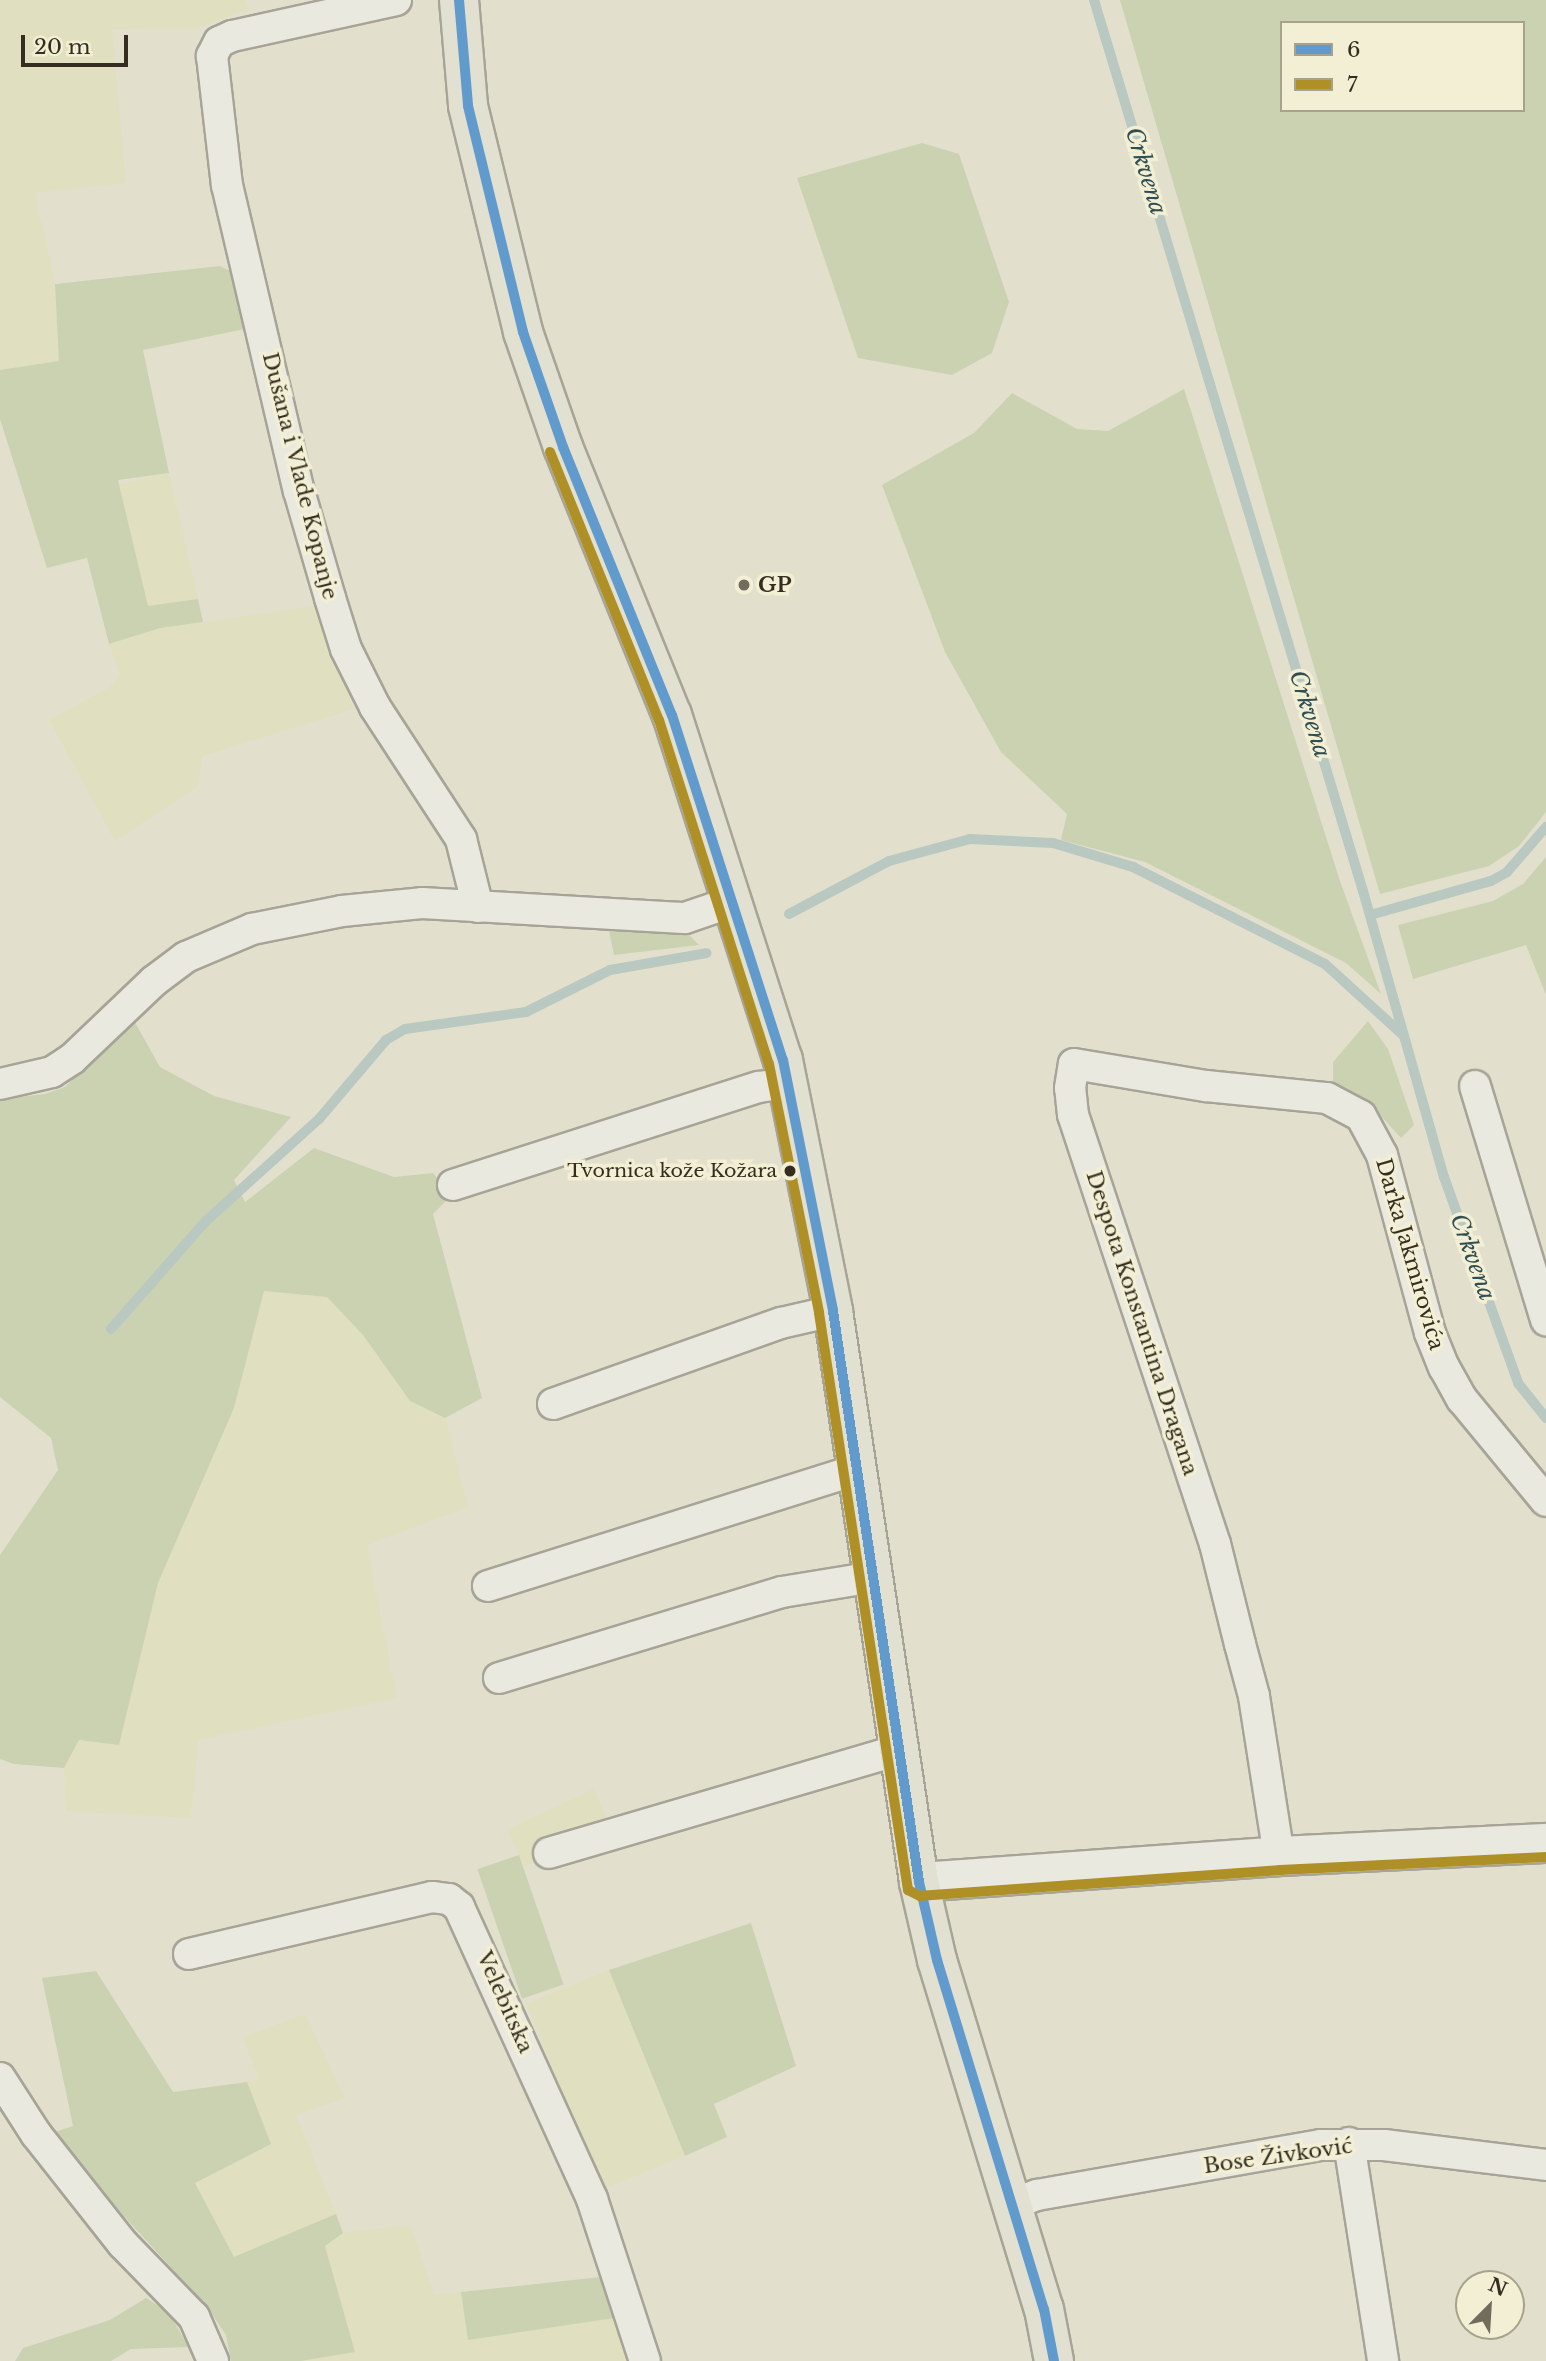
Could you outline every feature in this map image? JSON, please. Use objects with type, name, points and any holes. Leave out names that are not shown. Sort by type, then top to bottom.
[{"type":"main road","points":[[459,0],[468,106],[523,332],[563,447],[672,715],[735,901],[788,1083],[833,1311],[859,1469],[919,1882],[937,1960],[1013,2204],[1054,2361]]},
{"type":"street","name":"Dušana i Vlade Kopanje","points":[[396,0],[232,36],[219,42],[212,56],[228,185],[299,491],[330,598],[346,649],[375,707],[461,839],[478,907]]},
{"type":"street","points":[[0,1084],[33,1078],[72,1059],[154,981],[202,947],[226,937],[342,911],[422,903],[685,918],[735,901]]},
{"type":"street","name":"Despota Konstantina Dragana","points":[[1279,1856],[1254,1696],[1214,1544],[1073,1115],[1069,1088],[1074,1064],[1206,1086],[1327,1098],[1350,1107]]},
{"type":"street","points":[[453,1185],[759,1087],[788,1083]]},
{"type":"street","points":[[1475,1086],[1546,1320]]},
{"type":"street","name":"Darka Jakmirovića","points":[[1350,1107],[1368,1126],[1382,1155],[1430,1333],[1444,1367],[1478,1419],[1546,1501]]},
{"type":"street","points":[[553,1404],[781,1323],[833,1311]]},
{"type":"street","points":[[488,1586],[859,1469]]},
{"type":"street","points":[[499,1678],[782,1592],[874,1577]]},
{"type":"street","points":[[550,1853],[900,1750]]},
{"type":"street","points":[[919,1882],[1279,1856],[1546,1843]]},
{"type":"street","name":"Velebitska","points":[[189,1954],[432,1897],[449,1899],[459,1907],[592,2199],[645,2361]]},
{"type":"street","points":[[0,2078],[36,2134],[123,2244],[194,2317],[214,2361]]},
{"type":"street","points":[[1349,2143],[1383,2361]]},
{"type":"street","name":"Bose Živković","points":[[1013,2204],[1037,2195],[1349,2143],[1546,2165]]},
{"type":"green space","points":[[0,0],[246,0],[248,9],[197,28],[112,29],[126,183],[35,193],[55,284],[59,361],[0,370]]},
{"type":"green space","points":[[1120,0],[1546,0],[1546,812],[1519,846],[1489,866],[1380,894]]},
{"type":"green space","points":[[922,143],[959,154],[1009,302],[992,353],[952,375],[858,358],[797,178]]},
{"type":"green space","points":[[220,266],[230,271],[245,329],[143,350],[169,473],[118,480],[148,606],[198,599],[203,622],[160,628],[109,644],[87,558],[47,568],[0,419],[0,370],[59,361],[55,284]]},
{"type":"green space","points":[[1184,389],[1340,881],[1381,994],[1346,963],[1145,862],[1061,840],[1067,814],[1001,752],[945,652],[882,485],[974,433],[1012,393],[1077,429],[1108,431]]},
{"type":"green space","points":[[169,473],[198,599],[148,610],[119,484]]},
{"type":"green space","points":[[316,606],[354,709],[203,756],[197,787],[115,841],[49,720],[110,687],[120,675],[109,644],[160,628]]},
{"type":"green space","points":[[1546,857],[1546,995],[1526,945],[1413,979],[1398,925],[1493,901],[1523,884]]},
{"type":"green space","points":[[609,931],[688,934],[699,945],[614,955]]},
{"type":"green space","points":[[133,1019],[160,1067],[214,1096],[291,1117],[234,1180],[245,1202],[314,1148],[394,1177],[433,1173],[452,1195],[433,1214],[482,1398],[445,1418],[410,1401],[363,1335],[327,1297],[264,1291],[234,1408],[158,1583],[119,1745],[79,1740],[64,1768],[14,1764],[0,1759],[0,1555],[58,1470],[51,1438],[0,1397],[0,1099],[45,1094],[65,1087]]},
{"type":"green space","points":[[1368,1021],[1388,1049],[1414,1125],[1401,1138],[1371,1105],[1333,1088],[1333,1062]]},
{"type":"green space","points":[[264,1291],[327,1297],[363,1335],[410,1401],[445,1418],[468,1507],[367,1545],[397,1698],[198,1740],[191,1818],[66,1811],[64,1768],[78,1740],[119,1744],[158,1583],[234,1408]]},
{"type":"green space","points":[[594,1789],[611,1826],[524,1867],[507,1830]]},
{"type":"green space","points":[[519,1855],[564,1985],[522,1999],[477,1869]]},
{"type":"green space","points":[[751,1923],[796,2066],[714,2104],[727,2137],[685,2156],[609,1970]]},
{"type":"green space","points":[[609,1970],[684,2156],[602,2190],[526,2003]]},
{"type":"green space","points":[[96,1971],[173,2092],[247,2082],[271,2144],[195,2183],[234,2257],[336,2214],[343,2233],[325,2246],[355,2352],[301,2361],[231,2361],[226,2335],[207,2307],[49,2134],[73,2126],[42,1978]]},
{"type":"green space","points":[[305,2014],[345,2098],[296,2115],[336,2214],[234,2258],[195,2183],[271,2144],[247,2082],[258,2079],[243,2037]]},
{"type":"green space","points":[[411,2225],[434,2295],[461,2292],[468,2340],[614,2318],[630,2361],[301,2361],[355,2351],[325,2246],[343,2233]]},
{"type":"green space","points":[[610,2276],[614,2318],[468,2340],[461,2292]]},
{"type":"green space","points":[[146,2298],[168,2312],[189,2347],[131,2349],[111,2361],[15,2361],[23,2348],[110,2320]]},
{"type":"waterway","name":"Crkvena","points":[[1094,0],[1363,891],[1444,1177],[1518,1383],[1546,1418]]},
{"type":"waterway","points":[[1370,915],[1491,881],[1507,872],[1546,827]]},
{"type":"waterway","points":[[789,914],[889,861],[970,839],[1053,843],[1133,867],[1325,964],[1402,1034]]},
{"type":"waterway","points":[[111,1329],[206,1221],[319,1119],[386,1040],[405,1029],[526,1012],[610,970],[707,953]]},
{"type":"transit line","name":"6","points":[[459,0],[468,106],[523,332],[563,447],[672,715],[783,1060],[833,1311],[919,1882],[937,1960],[1044,2309],[1054,2361]]},
{"type":"transit line","name":"7","points":[[550,452],[659,720],[769,1064],[819,1313],[908,1890],[920,1896],[1280,1870],[1546,1857]]},
{"type":"place","name":"GP","points":[[744,585]]},
{"type":"place","name":"Tvornica kože Kožara","points":[[790,1171]]}]
